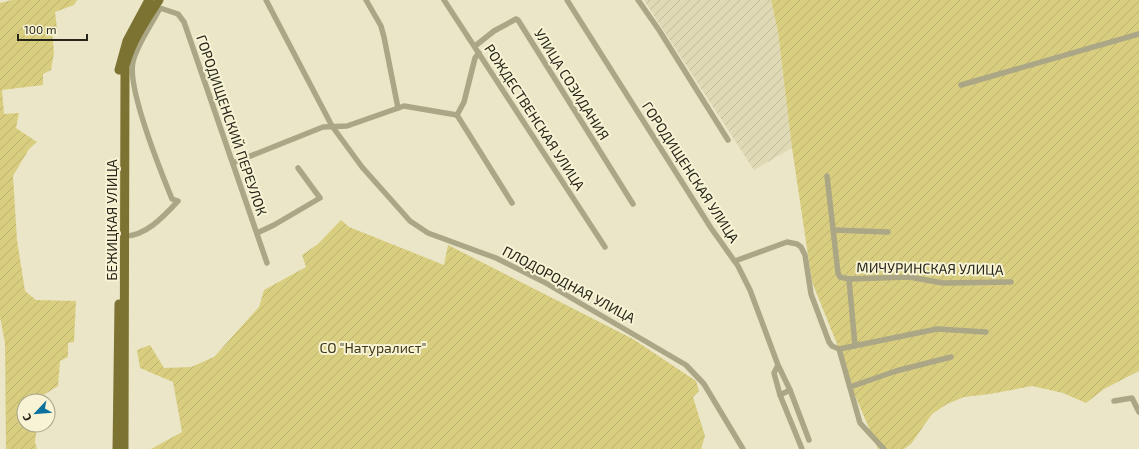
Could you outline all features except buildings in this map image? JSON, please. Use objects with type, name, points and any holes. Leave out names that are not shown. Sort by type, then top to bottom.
[{"type":"main road","name":"БЕЖИЦКАЯ УЛИЦА","points":[[117,449],[119,252],[118,72],[127,41],[149,0]]},
{"type":"main road","name":"БЕЖИЦКАЯ УЛИЦА","points":[[124,449],[125,66],[128,55],[143,25],[160,4]]},
{"type":"street","name":"ПЛОДОРОДНАЯ УЛИЦА","points":[[266,0],[332,126],[362,167],[410,220],[420,228],[496,258],[544,282],[686,365],[704,384],[743,449]]},
{"type":"street","points":[[366,0],[381,26],[398,108]]},
{"type":"street","name":"РОЖДЕСТВЕНСКАЯ УЛИЦА","points":[[444,0],[480,53],[605,247]]},
{"type":"street","name":"ГОРОДИЩЕНСКАЯ УЛИЦА","points":[[567,0],[707,222],[734,261],[750,290],[778,365],[790,390],[808,440]]},
{"type":"street","points":[[638,0],[660,30],[728,140]]},
{"type":"street","points":[[125,236],[139,235],[164,216],[178,202],[172,199],[144,121],[136,97],[132,65],[160,4]]},
{"type":"street","name":"ГОРОДИЩЕНСКИЙ ПЕРЕУЛОК","points":[[160,4],[178,14],[184,22],[267,263]]},
{"type":"street","name":"УЛИЦА СОЗИДАНИЯ","points":[[475,46],[507,24],[516,19],[518,20],[633,204]]},
{"type":"street","points":[[962,86],[1139,34]]},
{"type":"street","points":[[457,115],[464,102],[475,58],[480,53]]},
{"type":"street","points":[[233,163],[316,129],[332,126],[347,126],[404,106],[421,108],[457,115],[512,203]]},
{"type":"street","points":[[257,233],[274,225],[320,198],[298,168]]},
{"type":"street","points":[[827,176],[838,273],[843,279],[849,279],[855,346]]},
{"type":"street","points":[[834,230],[888,232]]},
{"type":"street","points":[[734,261],[787,242],[797,244],[801,247],[805,255],[810,290],[829,342],[832,346],[839,349],[895,339],[937,329],[986,332]]},
{"type":"street","name":"МИЧУРИНСКАЯ УЛИЦА","points":[[849,279],[914,278],[943,283],[1011,282]]},
{"type":"street","points":[[839,349],[860,423],[867,433],[879,442],[884,449]]},
{"type":"street","points":[[850,386],[896,371],[951,357]]},
{"type":"street","name":"ГОРОДИЩЕНСКАЯ УЛИЦА","points":[[778,365],[774,373],[780,395],[802,449]]},
{"type":"street","points":[[780,395],[790,390]]},
{"type":"street","points":[[1114,401],[1132,398],[1139,412]]},
{"type":"shaded area","points":[[644,0],[771,0],[778,32],[792,148],[754,170]]},
{"type":"green space","points":[[12,0],[77,0],[74,5],[55,12],[57,28],[52,31],[54,53],[51,70],[43,74],[43,85],[2,90],[4,114],[19,113],[16,128],[37,142],[29,149],[13,176],[17,240],[25,291],[36,300],[76,301],[74,342],[68,343],[68,357],[60,361],[58,386],[47,393],[16,393],[16,433],[36,433],[35,442],[37,449],[6,449],[5,343],[0,317],[0,3]]},
{"type":"green space","points":[[771,0],[1139,0],[1139,371],[1104,389],[1086,403],[1063,393],[1032,386],[964,397],[947,404],[932,414],[911,444],[904,449],[878,449],[851,386],[839,349],[812,282],[792,148],[778,32]]},
{"type":"green space","name":"СО \"Натуралист\"","points":[[341,220],[349,227],[444,265],[448,245],[633,339],[696,381],[699,391],[693,397],[705,436],[701,449],[151,449],[182,432],[173,382],[140,368],[137,350],[150,345],[164,368],[191,367],[214,357],[259,307],[264,290],[306,267],[302,255],[318,244]]}]
